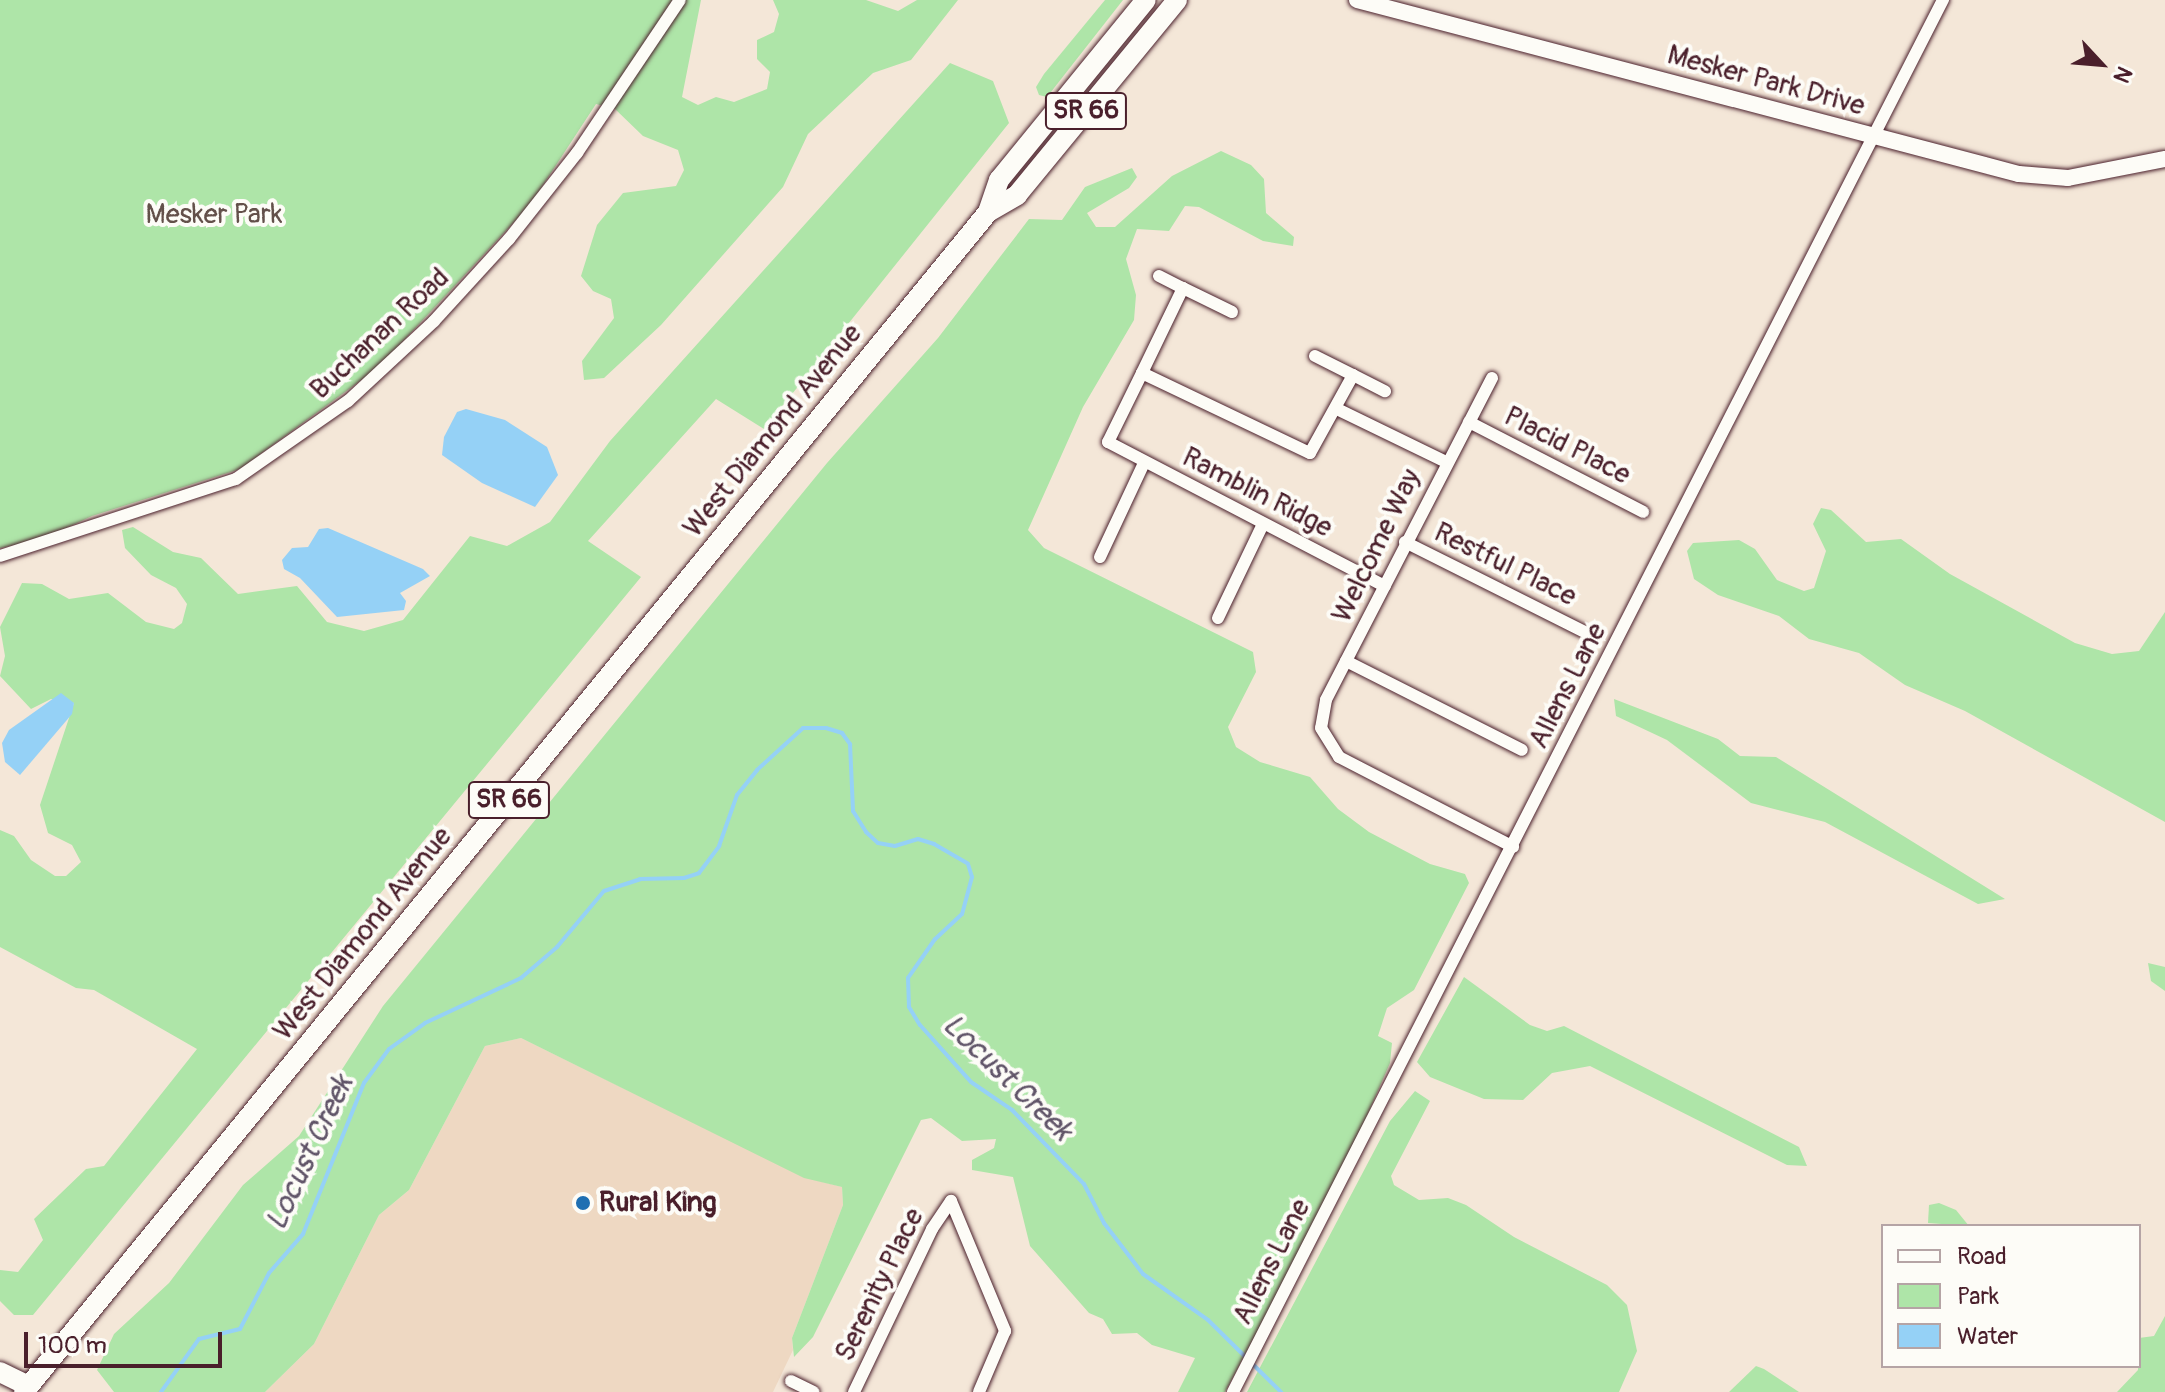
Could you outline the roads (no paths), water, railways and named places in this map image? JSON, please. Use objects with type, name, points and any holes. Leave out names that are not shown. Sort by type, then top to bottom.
[{"type":"main road","name":"West Diamond Avenue","points":[[27,1389],[988,212],[999,180],[1146,0]]},
{"type":"main road","name":"West Diamond Avenue","points":[[988,212],[1017,195],[1177,0]]},
{"type":"main road","points":[[0,1372],[27,1389]]},
{"type":"street","name":"Buchanan Road","points":[[0,556],[236,479],[338,409],[434,321],[509,239],[577,153],[680,0]]},
{"type":"street","name":"Mesker Park Drive","points":[[1357,0],[1994,169],[2047,177],[2100,174],[2165,159]]},
{"type":"street","name":"Allens Lane","points":[[1233,1392],[1943,0]]},
{"type":"street","points":[[1159,276],[1232,312]]},
{"type":"street","points":[[1183,288],[1142,373],[1310,453],[1337,409],[1353,375]]},
{"type":"street","points":[[1315,356],[1385,391]]},
{"type":"street","name":"Ramblin Ridge","points":[[1142,373],[1108,442],[1385,586]]},
{"type":"street","name":"Welcome Way","points":[[1492,378],[1405,542],[1322,715],[1326,740],[1339,757],[1513,847]]},
{"type":"street","points":[[1337,409],[1446,462]]},
{"type":"street","name":"Placid Place","points":[[1469,422],[1643,512]]},
{"type":"street","points":[[1100,557],[1144,463]]},
{"type":"street","points":[[1218,618],[1263,524]]},
{"type":"street","name":"Restful Place","points":[[1405,542],[1583,631]]},
{"type":"street","points":[[1346,661],[1522,750]]},
{"type":"street","name":"Serenity Place","points":[[854,1392],[932,1229],[951,1201],[1005,1331],[979,1392]]},
{"type":"street","points":[[791,1381],[814,1392]]},
{"type":"water","points":[[466,409],[505,420],[547,447],[558,475],[535,507],[482,483],[442,455],[444,437],[457,412]]},
{"type":"water","points":[[328,528],[423,569],[430,576],[400,593],[406,601],[404,610],[337,617],[300,578],[284,569],[282,560],[292,548],[308,547],[319,529]]},
{"type":"water","points":[[61,693],[74,703],[72,714],[20,775],[5,762],[2,743],[9,730]]},
{"type":"waterway","name":"Locust Creek","points":[[161,1392],[199,1339],[240,1329],[269,1273],[303,1234],[364,1083],[389,1049],[425,1023],[521,978],[557,947],[604,891],[640,879],[684,878],[699,873],[719,846],[737,795],[757,770],[803,728],[826,728],[842,733],[850,744],[853,811],[866,832],[878,843],[895,846],[918,839],[934,844],[968,864],[972,877],[962,914],[935,939],[908,978],[909,1007],[920,1025],[971,1082],[1012,1110],[1084,1184],[1104,1223],[1143,1274],[1208,1320],[1281,1392]]},
{"type":"place","name":"Rural King","points":[[583,1203]]},
{"type":"park label","name":"Mesker Park","points":[[214,215]]}]
